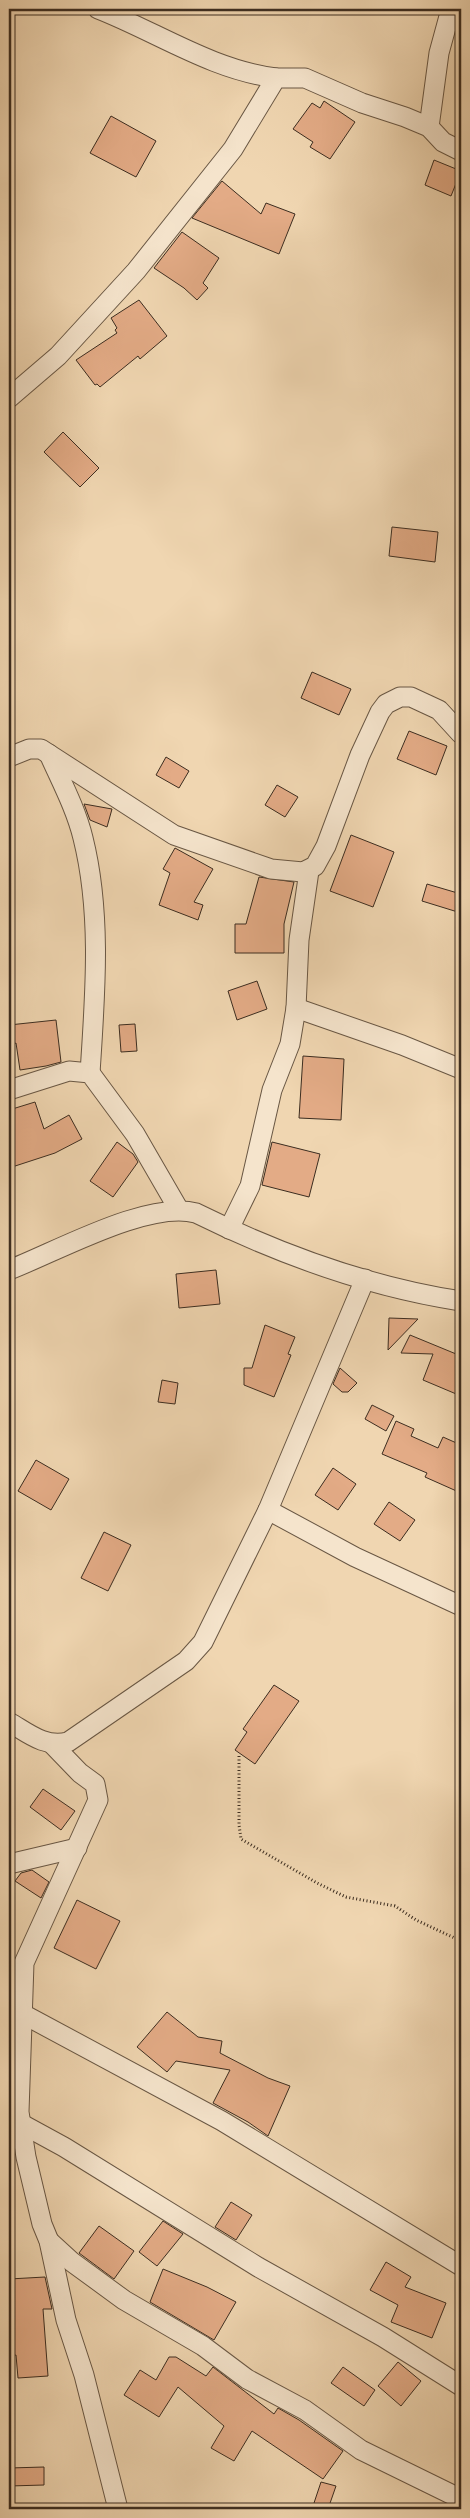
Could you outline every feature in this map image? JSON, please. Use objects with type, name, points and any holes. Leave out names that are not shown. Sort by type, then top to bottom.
[{"type":"street","points":[[98,9],[217,63],[246,73],[276,78],[305,78],[362,103],[429,127],[443,142],[461,151]]},
{"type":"street","points":[[429,127],[439,53],[451,9]]},
{"type":"street","points":[[9,398],[58,356],[136,271],[233,149],[276,78]]},
{"type":"street","points":[[9,757],[35,748],[49,754],[174,835],[271,869],[303,872],[309,871],[315,866],[326,846],[360,755],[380,712],[386,704],[400,697],[411,697],[438,710],[461,734]]},
{"type":"street","points":[[49,754],[75,813],[90,866],[94,926],[94,1004],[90,1073],[135,1134],[179,1210]]},
{"type":"street","points":[[229,1229],[250,1186],[272,1090],[290,1044],[296,1008],[299,940],[309,871]]},
{"type":"street","points":[[296,1008],[393,1042],[461,1069]]},
{"type":"street","points":[[9,1090],[69,1071],[90,1073]]},
{"type":"street","points":[[9,1270],[118,1224],[158,1213],[179,1210],[196,1213],[229,1229],[316,1264],[421,1295],[461,1301]]},
{"type":"street","points":[[52,1744],[75,1738],[116,1707],[186,1661],[203,1642],[236,1570],[268,1510],[365,1279]]},
{"type":"street","points":[[268,1510],[355,1557],[461,1606]]},
{"type":"street","points":[[9,1722],[52,1744],[98,1789],[98,1804],[24,1963],[23,2014],[16,2117],[42,2224],[49,2241],[66,2320],[84,2374],[118,2509]]},
{"type":"street","points":[[9,1864],[78,1848]]},
{"type":"street","points":[[23,2014],[222,2121],[461,2266]]},
{"type":"street","points":[[16,2117],[258,2267],[383,2337],[461,2386]]},
{"type":"street","points":[[49,2241],[72,2262],[124,2300],[203,2346],[247,2379],[305,2410],[361,2450],[461,2499]]},
{"type":"path","points":[[239,1756],[239,1825],[241,1839],[317,1883],[346,1897],[395,1906],[416,1920],[461,1941]]},
{"type":"building","points":[[324,101],[355,122],[330,159],[310,147],[313,142],[293,129],[312,103],[320,108]]},
{"type":"building","points":[[111,116],[156,141],[136,177],[90,153]]},
{"type":"building","points":[[434,160],[461,171],[451,196],[425,185]]},
{"type":"building","points":[[222,181],[261,214],[266,203],[295,214],[279,254],[192,218]]},
{"type":"building","points":[[182,232],[219,258],[203,283],[208,288],[197,300],[184,288],[154,268]]},
{"type":"building","points":[[139,300],[167,336],[140,359],[138,356],[100,387],[97,384],[95,385],[76,360],[117,333],[115,330],[117,328],[111,318]]},
{"type":"building","points":[[63,432],[99,468],[80,487],[44,452]]},
{"type":"building","points":[[392,527],[438,532],[435,562],[389,556]]},
{"type":"building","points":[[312,672],[351,689],[339,715],[301,698]]},
{"type":"building","points":[[409,731],[447,746],[436,775],[397,759]]},
{"type":"building","points":[[166,757],[189,771],[179,788],[156,775]]},
{"type":"building","points":[[277,785],[298,797],[285,817],[265,805]]},
{"type":"building","points":[[84,804],[112,809],[107,827],[90,820]]},
{"type":"building","points":[[351,835],[394,852],[373,907],[330,891]]},
{"type":"building","points":[[175,848],[213,869],[194,902],[203,905],[198,920],[159,905],[170,873],[163,869]]},
{"type":"building","points":[[259,877],[294,882],[284,924],[284,953],[235,953],[235,924],[246,924]]},
{"type":"building","points":[[427,884],[461,894],[461,913],[422,901]]},
{"type":"building","points":[[257,981],[267,1009],[237,1020],[228,991]]},
{"type":"building","points":[[56,1020],[61,1062],[20,1070],[16,1043],[9,1046],[9,1025]]},
{"type":"building","points":[[135,1024],[137,1051],[121,1052],[119,1025]]},
{"type":"building","points":[[303,1056],[344,1059],[341,1120],[299,1118]]},
{"type":"building","points":[[35,1102],[44,1129],[69,1115],[82,1139],[55,1153],[9,1168],[9,1110]]},
{"type":"building","points":[[117,1142],[133,1154],[138,1162],[113,1197],[90,1181]]},
{"type":"building","points":[[272,1142],[320,1154],[309,1197],[262,1185]]},
{"type":"building","points":[[216,1270],[220,1304],[179,1308],[176,1274]]},
{"type":"building","points":[[389,1318],[418,1319],[388,1350]]},
{"type":"building","points":[[265,1325],[295,1337],[288,1354],[291,1355],[274,1397],[244,1385],[244,1368],[252,1368]]},
{"type":"building","points":[[410,1335],[461,1356],[461,1396],[423,1380],[433,1354],[401,1353]]},
{"type":"building","points":[[340,1368],[357,1383],[348,1392],[342,1392],[333,1384]]},
{"type":"building","points":[[162,1380],[178,1383],[175,1404],[158,1402]]},
{"type":"building","points":[[372,1405],[394,1416],[386,1431],[365,1419]]},
{"type":"building","points":[[396,1421],[414,1429],[411,1436],[438,1448],[443,1437],[461,1445],[461,1493],[425,1477],[427,1473],[382,1454]]},
{"type":"building","points":[[36,1460],[69,1479],[51,1510],[18,1491]]},
{"type":"building","points":[[333,1468],[356,1484],[338,1510],[315,1495]]},
{"type":"building","points":[[389,1502],[415,1520],[400,1541],[374,1524]]},
{"type":"building","points":[[104,1532],[131,1545],[108,1591],[81,1578]]},
{"type":"building","points":[[274,1685],[299,1701],[255,1764],[235,1750],[247,1732],[243,1729]]},
{"type":"building","points":[[43,1789],[75,1811],[61,1830],[30,1807]]},
{"type":"building","points":[[32,1870],[49,1882],[41,1898],[15,1881],[21,1873]]},
{"type":"building","points":[[77,1900],[120,1921],[96,1969],[54,1948]]},
{"type":"building","points":[[167,2012],[198,2037],[222,2041],[220,2053],[268,2078],[290,2086],[268,2136],[248,2122],[213,2103],[230,2070],[176,2061],[167,2072],[137,2047]]},
{"type":"building","points":[[231,2202],[252,2215],[236,2240],[215,2227]]},
{"type":"building","points":[[163,2221],[183,2234],[157,2266],[139,2252]]},
{"type":"building","points":[[99,2226],[134,2251],[114,2279],[79,2253]]},
{"type":"building","points":[[386,2262],[411,2277],[405,2287],[446,2303],[432,2338],[391,2322],[398,2305],[370,2290]]},
{"type":"building","points":[[163,2269],[207,2287],[236,2302],[214,2340],[150,2302]]},
{"type":"building","points":[[45,2277],[52,2309],[43,2309],[48,2376],[18,2378],[16,2355],[9,2356],[9,2279]]},
{"type":"building","points":[[169,2357],[176,2357],[206,2376],[213,2367],[274,2414],[278,2408],[299,2420],[343,2451],[323,2479],[252,2431],[234,2461],[211,2448],[224,2426],[178,2387],[159,2417],[124,2395],[140,2370],[156,2380]]},
{"type":"building","points":[[398,2362],[421,2381],[401,2406],[378,2386]]},
{"type":"building","points":[[343,2367],[375,2390],[364,2406],[331,2383]]},
{"type":"building","points":[[44,2467],[44,2485],[9,2486],[9,2468]]},
{"type":"building","points":[[321,2482],[336,2486],[328,2509],[312,2509]]}]
